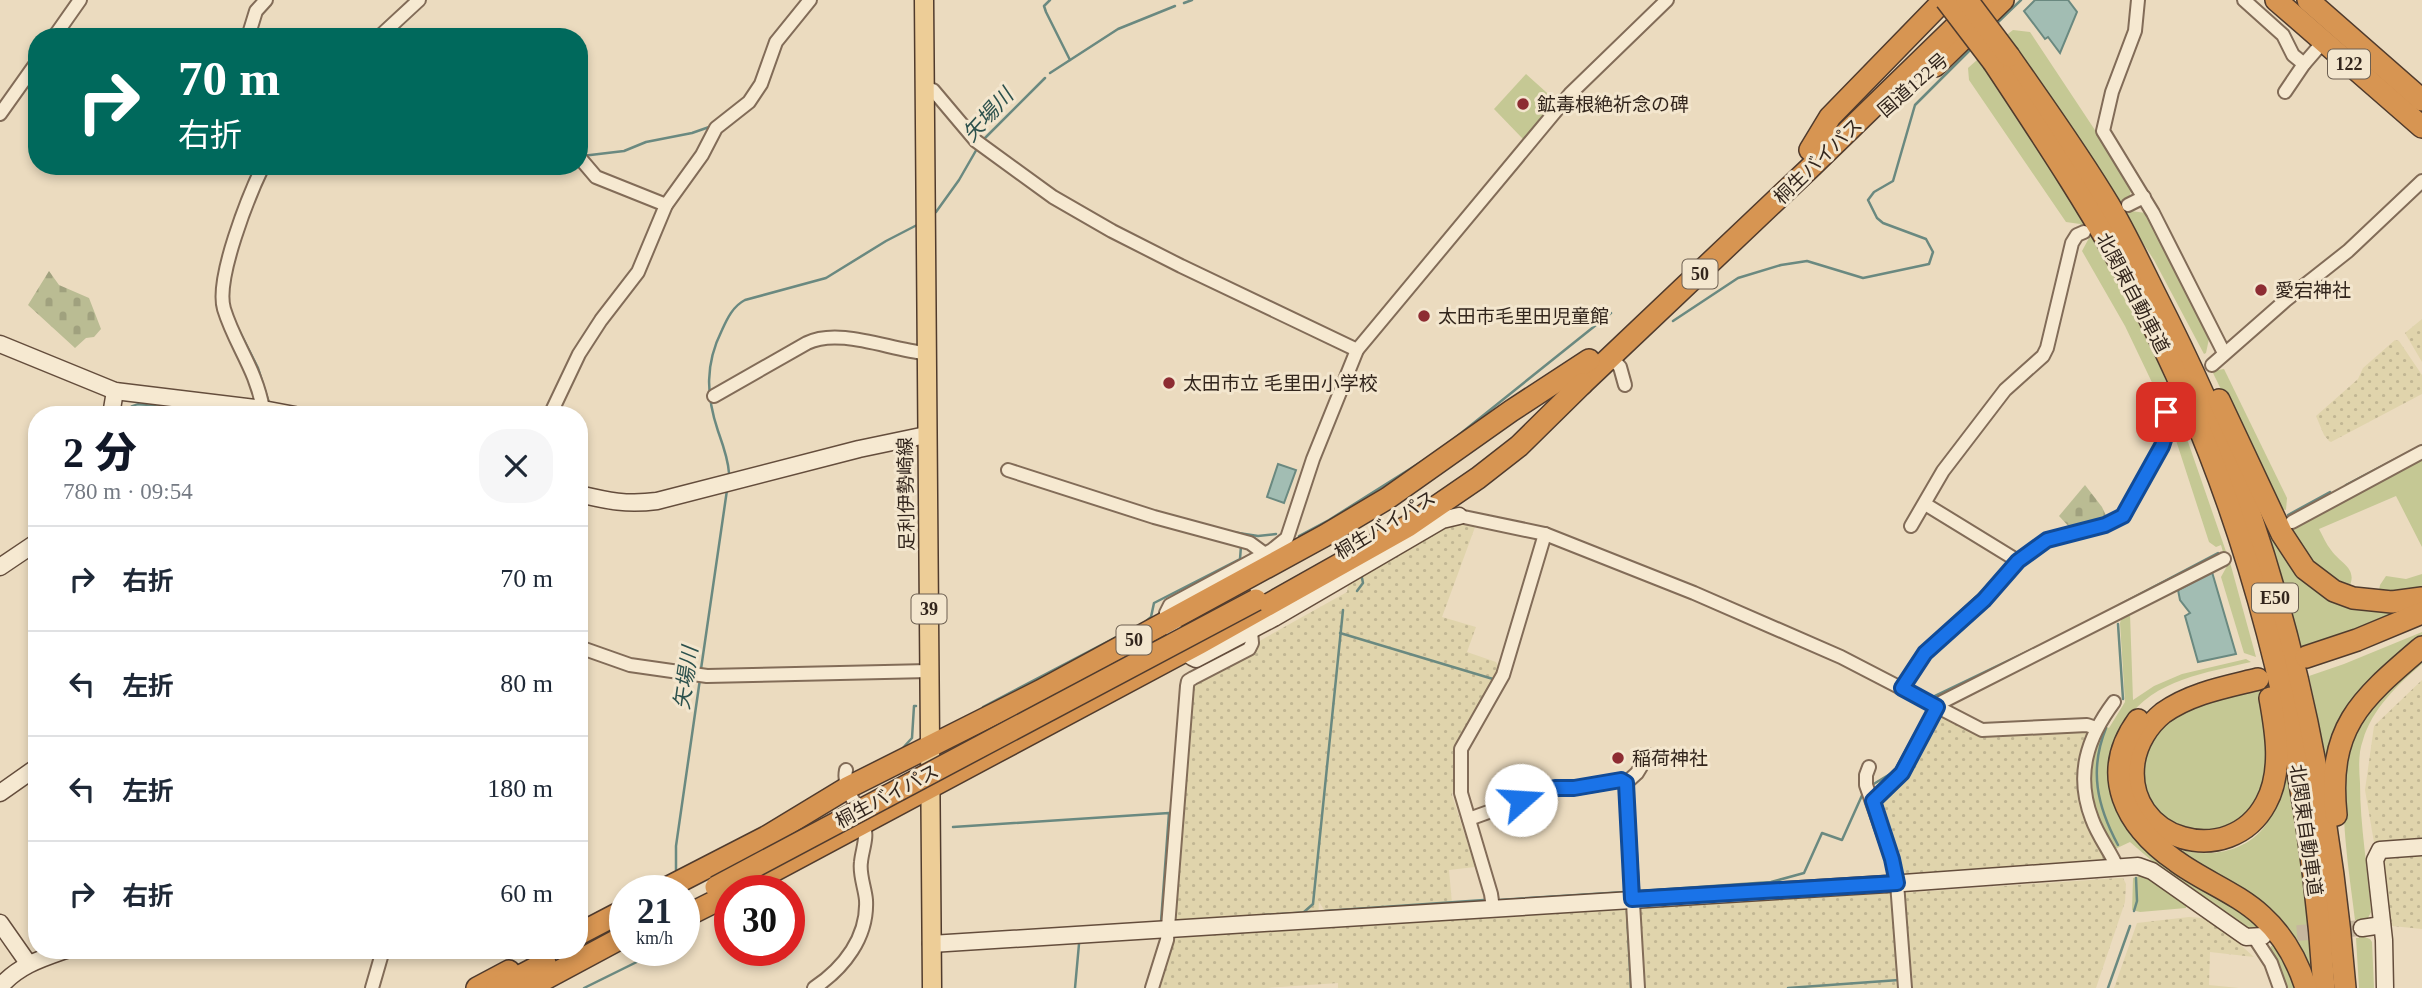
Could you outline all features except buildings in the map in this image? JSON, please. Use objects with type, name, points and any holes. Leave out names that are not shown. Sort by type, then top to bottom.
[{"type":"highway","name":"北関東自動車道","points":[[1945,0],[2002,60],[2072,147],[2124,231],[2181,345],[2224,444],[2239,482],[2281,616],[2302,695],[2328,836],[2346,988]]},
{"type":"highway","name":"50","points":[[1813,156],[1830,117],[1945,0]]},
{"type":"highway","name":"北関東自動車道","points":[[1965,0],[2140,299],[2177,376],[2224,492],[2262,614],[2287,713],[2314,874],[2324,988]]},
{"type":"highway","name":"桐生バイパス","points":[[745,875],[1253,594],[1413,510],[1512,440],[1612,358],[1965,0]]},
{"type":"highway","name":"桐生バイパス","points":[[1253,594],[1395,507],[1525,416],[1983,0]]},
{"type":"highway","name":"国道122号","points":[[1813,156],[1858,132],[1928,73],[2003,0]]},
{"type":"highway","name":"122","points":[[2276,0],[2422,127]]},
{"type":"highway","name":"122","points":[[2308,0],[2422,100]]},
{"type":"highway","points":[[2124,231],[2168,299],[2234,429],[2282,534],[2305,569],[2334,591],[2353,598],[2392,602],[2422,598]]},
{"type":"highway","name":"50","points":[[692,875],[766,836],[846,779],[929,746],[1041,691],[1240,583],[1388,498],[1511,411],[1589,360]]},
{"type":"highway","name":"50","points":[[749,875],[864,822],[1185,650],[1418,519],[1519,446],[1582,384]]},
{"type":"highway","points":[[2224,492],[2238,561],[2259,638],[2273,714],[2276,771],[2267,802],[2244,828],[2223,838],[2210,841],[2193,840],[2167,832],[2138,802],[2133,783],[2135,758],[2144,734],[2164,712],[2193,697],[2257,674],[2194,684],[2151,708],[2136,722],[2123,745],[2119,785],[2126,806],[2138,825],[2157,846],[2178,863],[2252,908],[2278,931],[2292,953],[2306,988]]},
{"type":"highway","points":[[2422,613],[2307,662],[2362,652],[2422,625]]},
{"type":"highway","points":[[2346,988],[2346,929],[2334,799],[2339,744],[2349,720],[2363,700],[2422,647]]},
{"type":"highway","name":"50","points":[[700,905],[714,894]]},
{"type":"highway","points":[[588,929],[609,918]]},
{"type":"highway","points":[[588,940],[609,929]]},
{"type":"highway","points":[[588,956],[609,945]]},
{"type":"highway","points":[[548,988],[609,956]]},
{"type":"highway","points":[[477,988],[530,959]]},
{"type":"highway","points":[[497,988],[552,959]]},
{"type":"highway","points":[[528,988],[582,959]]},
{"type":"main road","name":"足利伊勢崎線","points":[[923,0],[928,787],[932,988]]},
{"type":"street","points":[[60,28],[80,0]]},
{"type":"street","points":[[251,28],[256,11],[266,0]]},
{"type":"street","points":[[389,28],[419,0]]},
{"type":"street","points":[[554,406],[579,354],[638,272],[666,205],[702,155],[716,128],[749,102],[761,84],[776,42],[810,0]]},
{"type":"street","points":[[1667,0],[1570,94],[1357,350],[1313,459],[1287,538],[1265,555],[1170,606],[1166,613],[1185,650],[1192,659],[1196,659],[1251,631],[1442,520],[1460,516],[1545,534],[1783,631],[1982,730],[2087,725],[2096,728]]},
{"type":"street","points":[[2138,0],[2135,31],[2112,92],[2103,128],[2191,284],[2224,352]]},
{"type":"street","points":[[2244,0],[2283,34],[2293,55],[2304,64]]},
{"type":"street","points":[[2285,92],[2323,42]]},
{"type":"street","points":[[0,114],[28,75]]},
{"type":"street","points":[[924,88],[933,90],[980,144],[1053,197],[1112,231],[1357,350]]},
{"type":"street","points":[[588,168],[596,177],[666,205]]},
{"type":"street","points":[[258,175],[241,222],[222,293],[223,307],[253,371],[262,406]]},
{"type":"street","points":[[2212,365],[2286,300],[2348,251],[2422,181]]},
{"type":"street","points":[[2128,205],[2144,197]]},
{"type":"street","points":[[1911,526],[1943,471],[2005,390],[2043,356],[2072,243],[2084,232]]},
{"type":"street","points":[[714,396],[820,338],[836,337],[925,353]]},
{"type":"street","points":[[0,344],[115,391],[221,406]]},
{"type":"street","points":[[1612,358],[1620,366],[1625,385]]},
{"type":"street","points":[[112,406],[115,391]]},
{"type":"street","points":[[1902,688],[1925,653],[1984,600],[2018,561],[2047,540],[2105,525],[2123,516],[2162,446],[2166,434],[2165,414],[2171,404]]},
{"type":"street","points":[[588,496],[634,504],[657,500],[859,449],[926,435]]},
{"type":"street","points":[[2292,522],[2422,452]]},
{"type":"street","points":[[1008,470],[1154,517],[1250,543],[1265,555]]},
{"type":"street","points":[[1925,504],[2018,561]]},
{"type":"street","points":[[1493,908],[1461,793],[1461,749],[1503,674],[1545,534]]},
{"type":"street","points":[[0,567],[28,548]]},
{"type":"street","points":[[1869,794],[1902,773],[1933,705],[2224,559]]},
{"type":"street","points":[[1152,988],[1167,940],[1188,681],[1249,649],[1252,643],[1251,631]]},
{"type":"street","points":[[588,650],[630,665],[707,676],[929,671]]},
{"type":"street","points":[[2114,702],[2096,728],[2085,761],[2084,779],[2091,818],[2117,867]]},
{"type":"street","points":[[1626,783],[1637,773],[1648,755]]},
{"type":"street","points":[[1869,767],[1866,775],[1869,794],[1892,859],[1897,883],[1905,988]]},
{"type":"street","points":[[0,793],[28,773]]},
{"type":"street","points":[[814,988],[836,972],[849,955],[863,926],[866,896],[860,863],[864,853],[864,822],[846,779]]},
{"type":"street","points":[[1469,819],[1555,788],[1574,788],[1621,780],[1626,783]]},
{"type":"street","points":[[1626,783],[1638,988]]},
{"type":"street","points":[[2385,988],[2376,854],[2380,850],[2422,847]]},
{"type":"street","points":[[931,944],[1168,925],[1493,908],[2144,867],[2241,934],[2259,937],[2280,988]]},
{"type":"street","points":[[0,923],[28,963]]},
{"type":"street","points":[[2362,928],[2382,925]]},
{"type":"street","points":[[0,987],[9,976],[28,963],[40,959]]},
{"type":"street","points":[[372,988],[380,959]]},
{"type":"shaded area","points":[[2035,0],[2068,0],[2077,12],[2060,53],[2048,37],[2045,39],[2024,11]]},
{"type":"shaded area","points":[[2422,319],[2422,362],[2405,333]]},
{"type":"shaded area","points":[[2395,340],[2399,341],[2422,375],[2422,394],[2329,441],[2316,416],[2358,379],[2363,368]]},
{"type":"shaded area","points":[[1278,464],[1296,470],[1284,503],[1267,497]]},
{"type":"shaded area","points":[[1478,519],[1442,617],[1476,627],[1467,652],[1496,662],[1503,675],[1461,749],[1452,795],[1475,867],[1449,870],[1452,903],[1325,911],[1319,902],[1318,919],[1897,883],[1905,988],[1338,988],[1338,983],[1268,988],[1152,988],[1167,940],[1253,926],[1167,930],[1188,681],[1347,592],[1348,583],[1442,520]]},
{"type":"shaded area","points":[[2212,572],[2236,654],[2198,662],[2185,616],[2190,613],[2180,600],[2178,590]]},
{"type":"shaded area","points":[[2422,680],[2422,929],[2382,925],[2376,854],[2365,790],[2374,726]]},
{"type":"shaded area","points":[[1937,707],[1982,730],[2087,725],[2085,761],[2117,867],[1903,883],[1900,854],[1873,801],[1902,773]]},
{"type":"shaded area","points":[[2123,878],[2126,884],[2125,902],[2096,988],[1909,988],[1901,893]]},
{"type":"shaded area","points":[[2202,918],[2225,931],[2254,957],[2210,952],[2209,985],[2239,988],[2114,988],[2137,923]]},
{"type":"green space","points":[[2013,30],[2030,32],[2132,186],[2129,199],[2125,202],[2131,211],[2146,213],[2210,334],[2206,353],[2204,354],[2154,260],[2014,46],[2004,37]]},
{"type":"green space","points":[[1977,60],[2012,107],[2096,244],[2145,333],[2172,396],[2167,391],[2158,395],[2125,326],[2082,251],[2089,238],[2080,224],[2066,222],[1969,80],[1968,68]]},
{"type":"green space","points":[[1526,74],[1556,101],[1523,139],[1494,109]]},
{"type":"green space","points":[[49,271],[59,285],[89,298],[101,329],[94,337],[86,338],[75,348],[28,305]]},
{"type":"green space","points":[[2224,369],[2287,498],[2286,510],[2280,509],[2212,371]]},
{"type":"green space","points":[[2177,410],[2231,566],[2256,657],[2244,653],[2221,577],[2227,566],[2221,545],[2216,547],[2209,542],[2172,428]]},
{"type":"green space","points":[[2422,459],[2422,547],[2396,496],[2319,529],[2329,548],[2348,567],[2352,576],[2349,588],[2316,566],[2290,531]]},
{"type":"green space","points":[[2085,485],[2102,507],[2108,520],[2072,530],[2059,516]]},
{"type":"green space","points":[[2255,499],[2292,566],[2408,610],[2324,643],[2301,648]]},
{"type":"green space","points":[[2422,574],[2422,590],[2378,595],[2386,576],[2406,579]]},
{"type":"green space","points":[[2130,614],[2133,700],[2154,686],[2182,674],[2246,659],[2251,662],[2183,680],[2151,695],[2138,706],[2124,726],[2111,783],[2222,898],[2264,928],[2255,931],[2248,929],[2159,867],[2130,842],[2115,849],[2098,818],[2090,789],[2092,759],[2103,725],[2109,728],[2125,702],[2120,623],[2122,617]]},
{"type":"green space","points":[[2422,632],[2422,639],[2328,769],[2309,676]]},
{"type":"green space","points":[[2422,654],[2422,664],[2379,708],[2367,729],[2360,750],[2361,815],[2371,912],[2367,920],[2361,919],[2362,936],[2372,942],[2374,988],[2359,988],[2356,938],[2359,938],[2358,920],[2355,920],[2344,815],[2346,760],[2352,736],[2362,716]]},
{"type":"green space","points":[[2261,686],[2269,744],[2264,795],[2241,824],[2199,836],[2164,822],[2145,794],[2143,756],[2157,730],[2184,710]]},
{"type":"green space","points":[[2286,762],[2300,849],[2314,988],[2295,949],[2173,847],[2213,853],[2226,851],[2251,840],[2273,813]]},
{"type":"green space","points":[[2146,874],[2187,901],[2186,908],[2140,912],[2132,910],[2133,878]]},
{"type":"green space","points":[[2276,945],[2297,988],[2285,988],[2270,950],[2271,946]]},
{"type":"waterway","name":"矢場川","points":[[1050,0],[1044,6],[1070,60]]},
{"type":"waterway","points":[[1184,3],[1192,0]]},
{"type":"waterway","points":[[1995,25],[2021,0]]},
{"type":"waterway","points":[[1050,73],[1118,29],[1175,6]]},
{"type":"waterway","points":[[1673,321],[1738,278],[1781,265],[1807,261],[1863,278],[1929,264],[1933,252],[1926,239],[1883,223],[1877,218],[1868,200],[1874,192],[1893,181],[1915,105],[1973,47]]},
{"type":"waterway","name":"矢場川","points":[[981,142],[1045,78]]},
{"type":"waterway","points":[[588,155],[624,151],[646,142],[712,126]]},
{"type":"waterway","name":"矢場川","points":[[936,212],[978,147]]},
{"type":"waterway","name":"矢場川","points":[[729,473],[711,405],[709,380],[716,343],[734,309],[745,300],[826,278],[917,225]]},
{"type":"waterway","points":[[1455,438],[1611,313]]},
{"type":"waterway","points":[[237,326],[258,368],[269,403]]},
{"type":"waterway","points":[[2346,485],[2422,445]]},
{"type":"waterway","points":[[1299,536],[1421,462]]},
{"type":"waterway","name":"矢場川","points":[[701,669],[727,490]]},
{"type":"waterway","points":[[2288,515],[2330,492]]},
{"type":"waterway","points":[[1232,532],[1258,536],[1276,534]]},
{"type":"waterway","points":[[983,707],[1145,622],[1151,617],[1154,603],[1240,559],[1241,546]]},
{"type":"waterway","points":[[2119,605],[2218,553]]},
{"type":"waterway","points":[[1357,591],[1363,583],[1362,578]]},
{"type":"waterway","points":[[1304,912],[1313,904],[1343,610]]},
{"type":"waterway","points":[[2118,624],[2123,699]]},
{"type":"waterway","points":[[1340,633],[1493,679]]},
{"type":"waterway","points":[[1934,699],[1935,696],[2037,647]]},
{"type":"waterway","name":"矢場川","points":[[676,870],[676,846],[700,679]]},
{"type":"waterway","points":[[901,750],[912,738],[916,706]]},
{"type":"waterway","points":[[2106,728],[2098,759],[2098,788],[2100,802],[2118,845]]},
{"type":"waterway","points":[[1872,785],[1895,771],[1908,748]]},
{"type":"waterway","points":[[1640,891],[1771,882],[1804,873],[1822,833],[1842,840],[1864,791]]},
{"type":"waterway","points":[[953,827],[1169,813],[1161,922]]},
{"type":"waterway","points":[[2134,911],[2137,901],[2136,878]]},
{"type":"waterway","points":[[1498,900],[1625,892]]},
{"type":"waterway","points":[[1325,911],[1484,900]]},
{"type":"waterway","points":[[1627,911],[1631,988]]},
{"type":"waterway","points":[[1265,915],[1311,912]]},
{"type":"waterway","points":[[2108,988],[2130,926]]},
{"type":"waterway","points":[[1075,988],[1079,944]]},
{"type":"waterway","name":"矢場川","points":[[584,988],[629,966]]},
{"type":"waterway","points":[[1788,988],[1899,980]]},
{"type":"tunnel","points":[[2273,935],[2362,928]]},
{"type":"place","name":"鉱毒根絶祈念の碑","points":[[1523,104]]},
{"type":"place","name":"愛宕神社","points":[[2261,290]]},
{"type":"place","name":"太田市毛里田児童館","points":[[1424,316]]},
{"type":"place","name":"太田市立 毛里田小学校","points":[[1169,383]]},
{"type":"place","name":"稲荷神社","points":[[1618,758]]},
{"type":"route","points":[[1521,800],[1555,788],[1574,788],[1621,780],[1626,783],[1632,899],[1897,883],[1873,801],[1902,773],[1937,707],[1902,688],[1925,653],[1984,600],[2018,561],[2047,540],[2065,534],[2080,533],[2114,522],[2123,516],[2162,446],[2166,434],[2166,412]]}]
